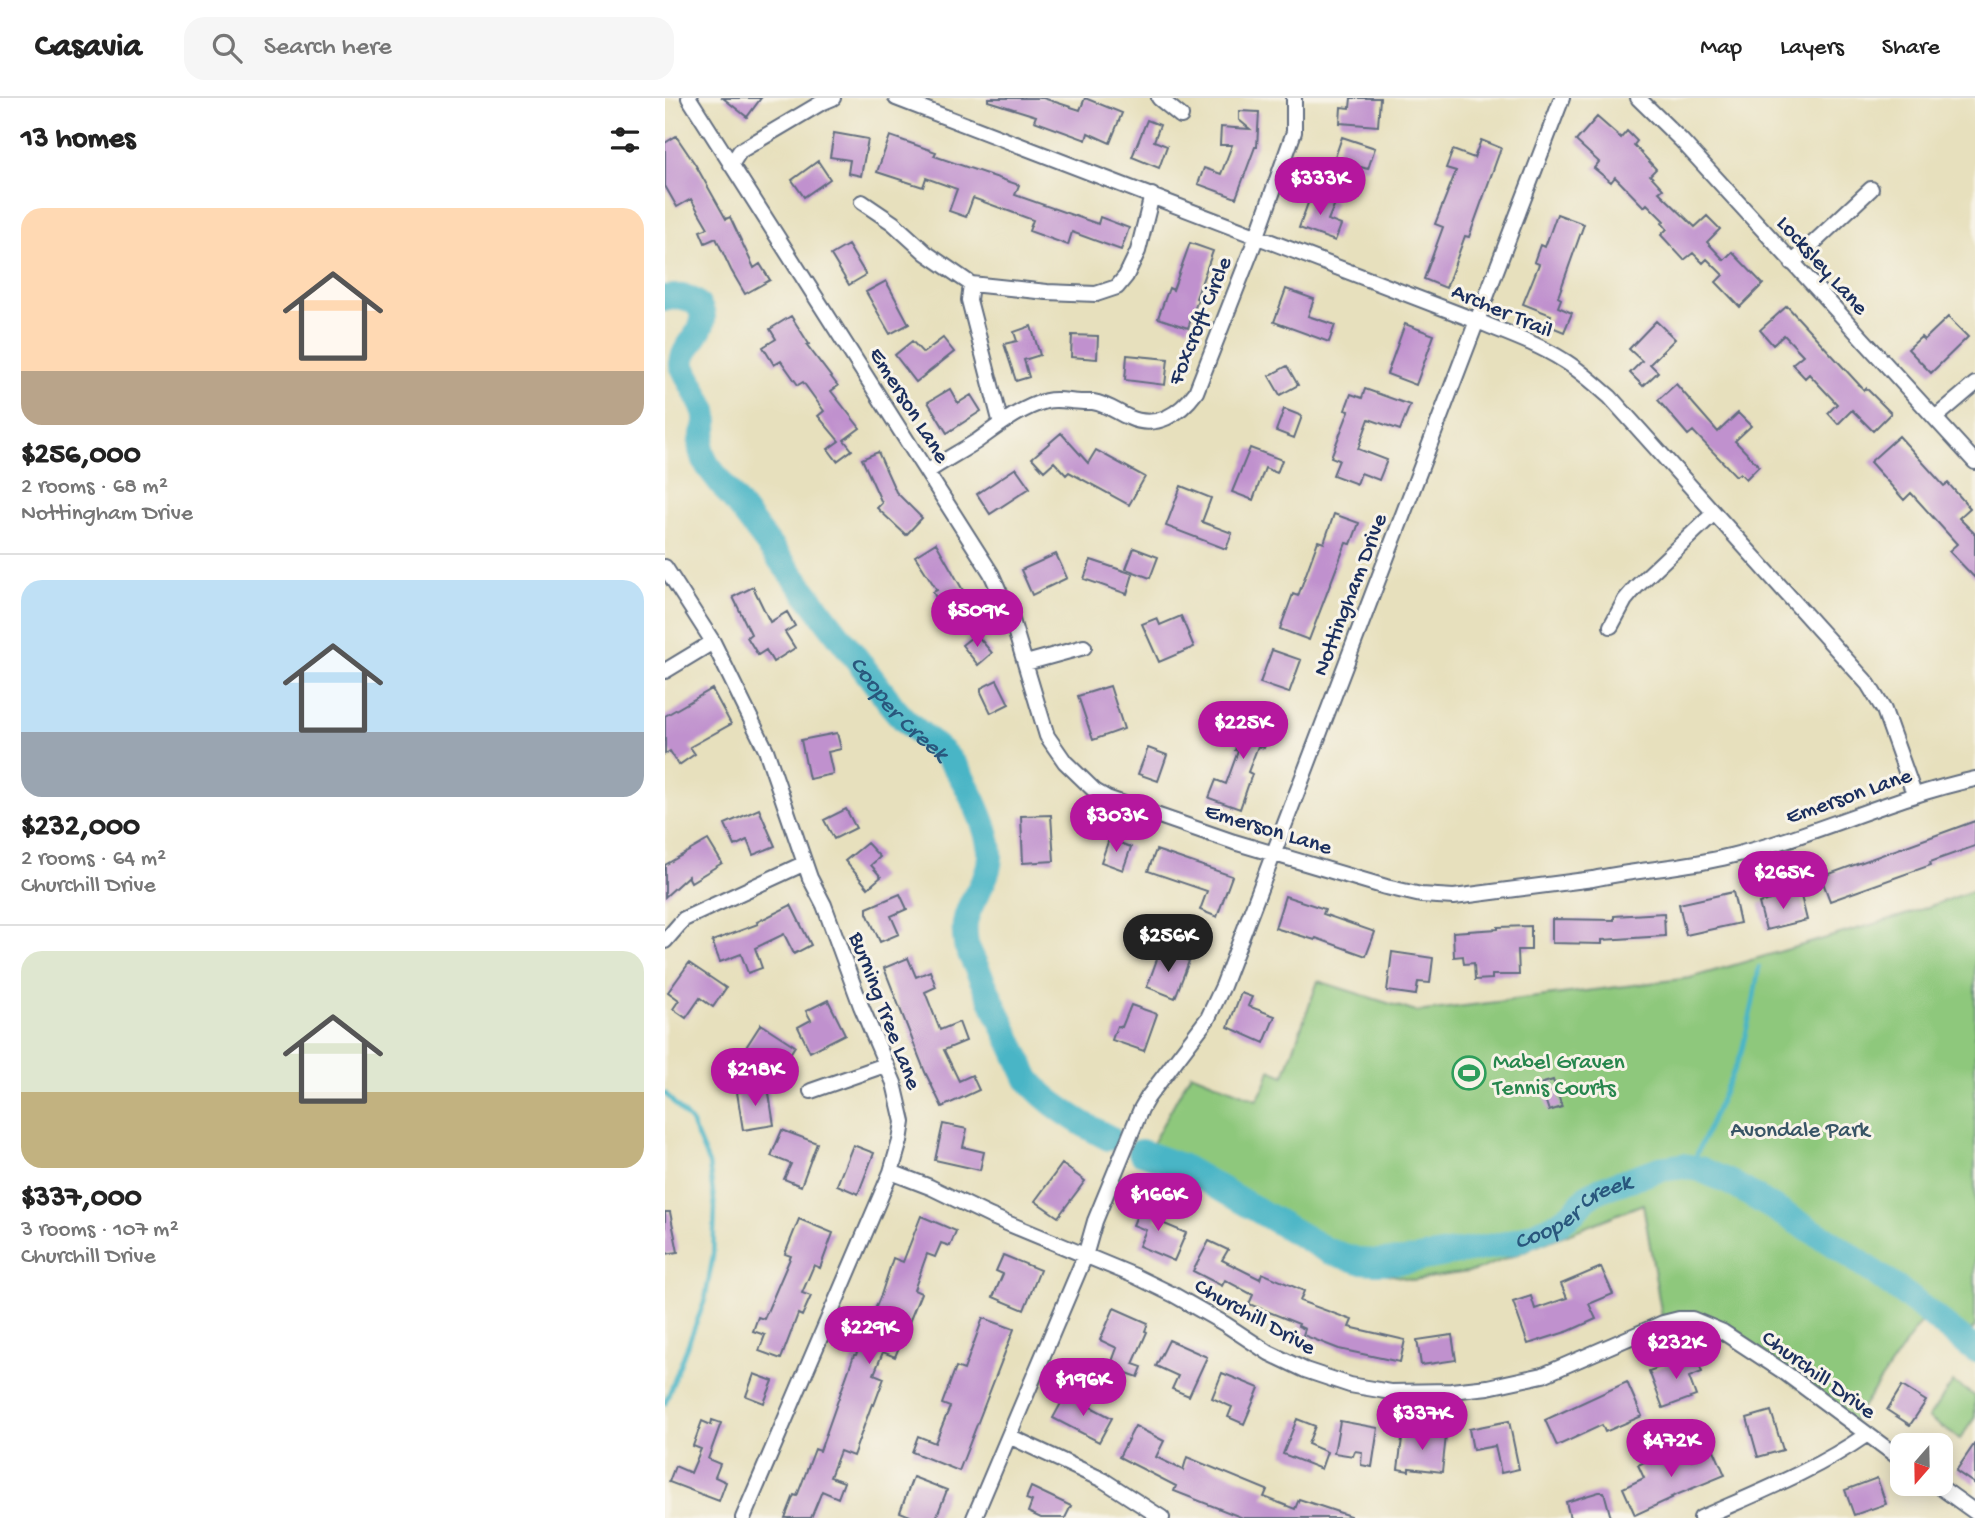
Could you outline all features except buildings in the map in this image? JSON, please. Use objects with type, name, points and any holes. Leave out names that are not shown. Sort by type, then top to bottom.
[{"type":"street","name":"Emerson Lane","points":[[689,98],[991,573],[1011,620],[1047,736],[1065,762],[1095,791],[1107,798],[1386,887],[1421,895],[1454,897],[1593,880],[1613,874],[1730,857],[1819,829],[1915,794],[1975,779]]},
{"type":"street","points":[[731,165],[740,151],[833,98]]},
{"type":"street","name":"Archer Trail","points":[[896,98],[1477,321],[1533,344],[1563,360],[1610,397],[1868,684],[1884,710],[1915,794]]},
{"type":"street","points":[[1159,98],[1181,116]]},
{"type":"street","name":"Foxcroft Circle","points":[[927,472],[1001,424],[1047,400],[1093,402],[1129,418],[1145,421],[1160,421],[1172,416],[1187,404],[1196,392],[1294,132],[1294,98]]},
{"type":"street","name":"Nottingham Drive","points":[[974,1518],[1085,1256],[1095,1221],[1141,1109],[1208,1018],[1223,985],[1562,98]]},
{"type":"street","name":"Locksley Lane","points":[[1639,98],[1681,140],[1975,461]]},
{"type":"street","points":[[1792,263],[1871,189]]},
{"type":"street","points":[[862,202],[893,223],[926,253],[971,284],[1096,294],[1117,287],[1126,276],[1138,251],[1152,195]]},
{"type":"street","points":[[971,284],[969,300],[1001,424]]},
{"type":"street","points":[[1935,418],[1975,384]]},
{"type":"street","points":[[1611,626],[1625,600],[1636,587],[1714,513]]},
{"type":"street","name":"Burning Tree Lane","points":[[665,567],[713,642],[766,750],[805,863],[894,1083],[903,1122],[891,1172],[743,1518]]},
{"type":"street","points":[[665,671],[713,642]]},
{"type":"street","points":[[1025,663],[1084,647]]},
{"type":"street","points":[[665,942],[684,919],[805,863]]},
{"type":"street","points":[[811,1091],[885,1065]]},
{"type":"street","name":"Churchill Drive","points":[[891,1172],[1135,1276],[1225,1324],[1269,1353],[1333,1381],[1391,1392],[1488,1387],[1543,1375],[1663,1323],[1692,1319],[1723,1332],[1784,1372],[1890,1452]]},
{"type":"street","points":[[1701,1518],[1841,1453],[1866,1435]]},
{"type":"street","points":[[1009,1436],[1103,1480],[1162,1518]]},
{"type":"street","points":[[1953,1496],[1975,1512]]},
{"type":"green space","name":"Avondale Park","points":[[1975,890],[1975,1327],[1962,1340],[1925,1316],[1851,1423],[1705,1324],[1663,1323],[1643,1204],[1475,1271],[1413,1280],[1338,1262],[1144,1158],[1191,1073],[1257,1100],[1270,1070],[1284,1076],[1318,981],[1416,1012],[1690,978],[1908,914]]},
{"type":"green space","points":[[1953,1382],[1975,1396],[1975,1417],[1960,1439],[1928,1418]]},
{"type":"waterway","name":"Cooper Creek","points":[[665,298],[690,299],[702,312],[701,328],[687,349],[682,365],[705,411],[701,449],[708,466],[892,706],[954,765],[975,802],[989,842],[990,853],[984,880],[967,914],[966,945],[1028,1079],[1054,1104],[1109,1138]]},
{"type":"waterway","points":[[1691,1167],[1741,1054],[1759,967]]},
{"type":"waterway","points":[[665,1093],[691,1122],[709,1164],[715,1208],[713,1256],[705,1300],[665,1404]]},
{"type":"waterway","name":"Cooper Creek","points":[[1141,1152],[1181,1166],[1328,1251],[1360,1261],[1377,1262],[1406,1261],[1511,1243],[1556,1225],[1574,1212],[1587,1197],[1601,1189],[1660,1169],[1683,1166],[1700,1169],[1731,1183],[1831,1242],[1906,1295],[1975,1350]]},
{"type":"waterway","points":[[1966,1344],[1975,1337]]},
{"type":"place","name":"Mabel Graven Tennis Courts","points":[[1469,1073]]}]
